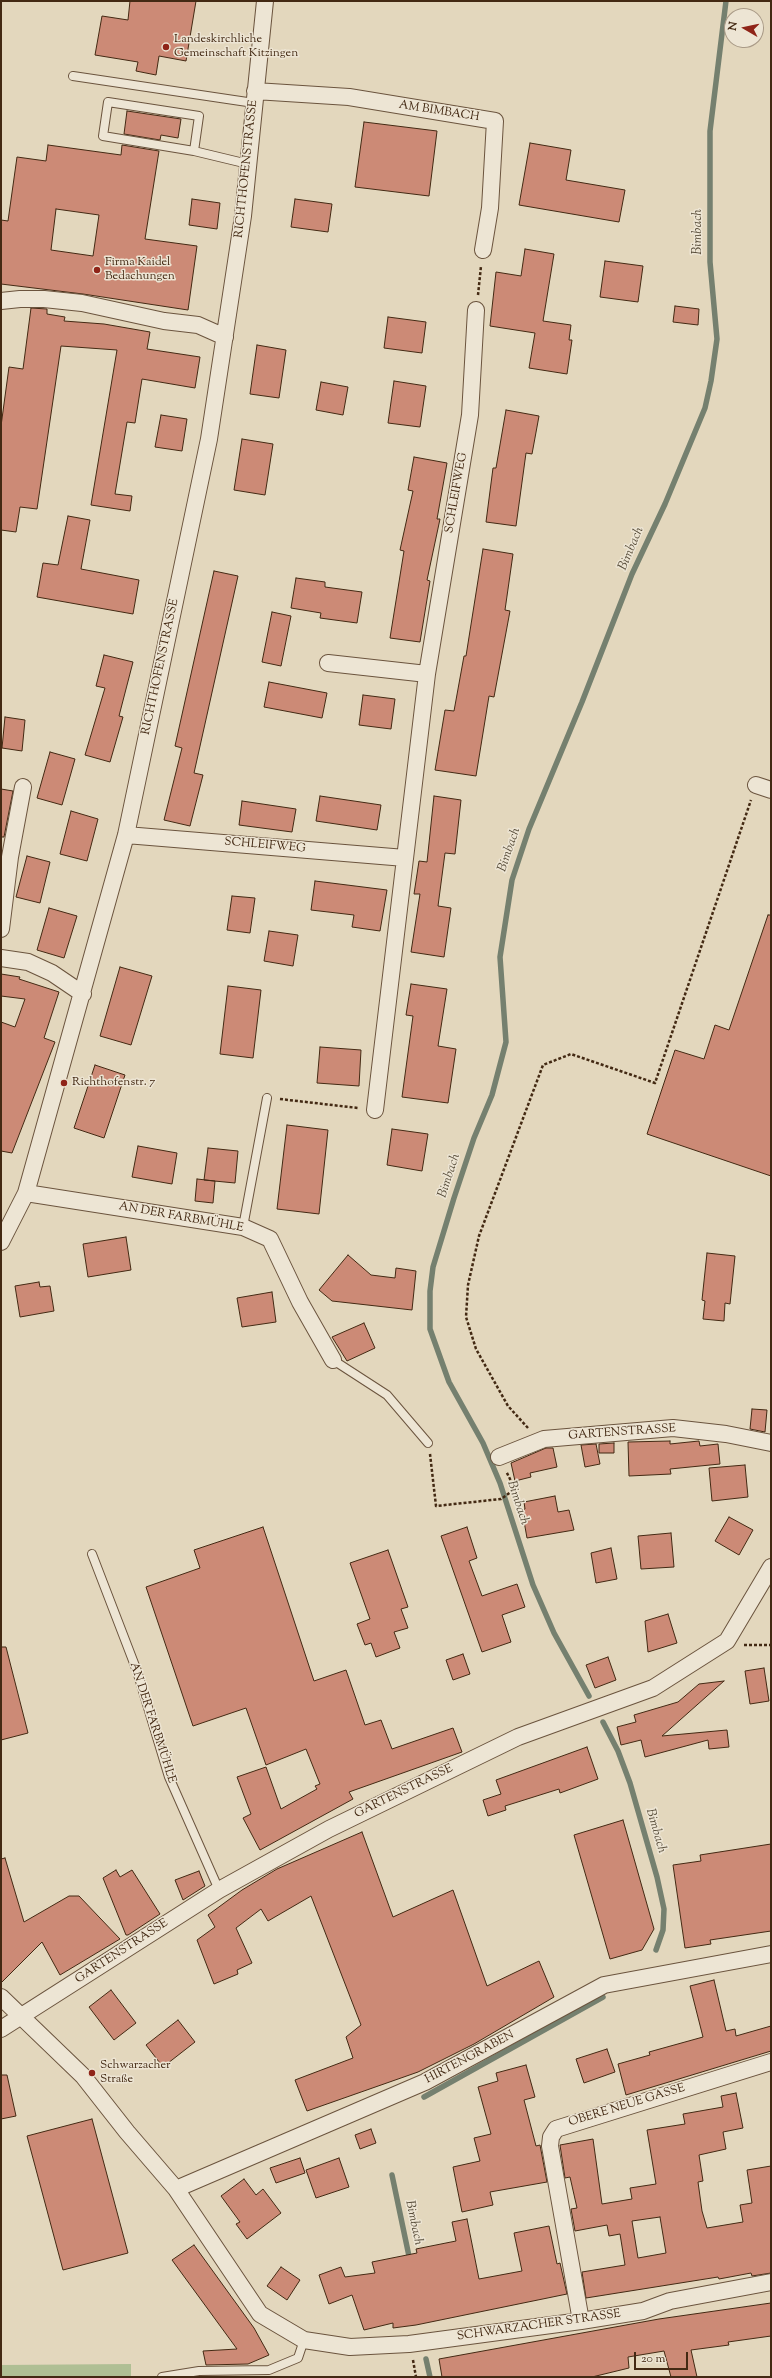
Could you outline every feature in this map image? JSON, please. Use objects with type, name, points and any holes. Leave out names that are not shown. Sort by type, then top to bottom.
[{"type":"street","name":"RICHTHOFENSTRASSE","points":[[1,1242],[26,1193],[83,994],[126,835],[209,439],[243,216],[265,1]]},
{"type":"street","name":"AM BIMBACH","points":[[255,97],[349,98],[495,121],[490,208],[483,250]]},
{"type":"street","points":[[1,301],[44,299],[82,304],[164,321],[198,326],[225,337]]},
{"type":"street","name":"SCHLEIFWEG","points":[[375,1110],[427,674],[470,415],[476,310]]},
{"type":"street","points":[[328,663],[427,674]]},
{"type":"street","points":[[1,929],[10,858],[23,787]]},
{"type":"street","name":"SCHLEIFWEG","points":[[126,835],[405,858]]},
{"type":"street","points":[[1,958],[28,962],[52,973],[83,994]]},
{"type":"street","name":"AN DER FARBMÜHLE","points":[[26,1193],[243,1227],[270,1239],[300,1302],[332,1360]]},
{"type":"street","name":"GARTENSTRASSE","points":[[499,1457],[544,1438],[673,1428],[726,1434],[771,1443]]},
{"type":"street","name":"GARTENSTRASSE","points":[[1,2029],[219,1890],[329,1829],[511,1741],[653,1688],[727,1641],[771,1568]]},
{"type":"street","name":"HIRTENGRABEN","points":[[176,2189],[425,2082],[604,1985],[771,1954]]},
{"type":"street","name":"SCHWARZACHER STRASSE","points":[[1,1997],[83,2076],[127,2132],[176,2189],[260,2314],[304,2340],[350,2347],[409,2344],[581,2322],[643,2311],[670,2300],[771,2282]]},
{"type":"street","name":"OBERE NEUE GASSE","points":[[581,2322],[550,2146],[551,2138],[556,2129],[771,2062]]},
{"type":"lane","points":[[73,76],[255,97]]},
{"type":"lane","points":[[194,151],[200,116],[108,102],[102,136],[194,151],[248,164]]},
{"type":"lane","points":[[243,1227],[267,1098]]},
{"type":"lane","points":[[332,1360],[387,1395],[428,1444]]},
{"type":"lane","name":"AN DER FARBMÜHLE","points":[[92,1554],[137,1671],[168,1777],[219,1890]]},
{"type":"lane","points":[[162,2377],[199,2371],[269,2370],[298,2358],[304,2340]]},
{"type":"path","points":[[476,310],[483,250]]},
{"type":"path","points":[[544,1438],[531,1432],[508,1406],[476,1349],[466,1317],[468,1285],[479,1236],[543,1065],[571,1054],[655,1083],[764,787]]},
{"type":"path","points":[[267,1098],[375,1110]]},
{"type":"path","points":[[428,1444],[436,1506],[501,1498],[514,1490]]},
{"type":"path","points":[[731,1635],[746,1646],[771,1645]]},
{"type":"green space","points":[[131,2364],[131,2377],[1,2377],[1,2365]]},
{"type":"building","name":"Landeskirchliche Gemeinschaft Kitzingen","points":[[130,1],[196,1],[186,61],[159,56],[156,75],[136,71],[138,62],[95,55],[102,16],[128,20]]},
{"type":"building","points":[[127,111],[181,119],[178,138],[161,135],[160,140],[124,134]]},
{"type":"building","points":[[364,122],[437,131],[429,196],[355,187]]},
{"type":"building","points":[[530,143],[571,150],[566,180],[625,190],[619,222],[519,205]]},
{"type":"building","points":[[48,145],[121,155],[122,145],[159,151],[145,239],[197,246],[188,310],[83,294],[1,284],[1,220],[8,221],[17,157],[46,161]],"holes":[[[56,209],[99,215],[93,256],[51,250]]]},
{"type":"building","points":[[192,199],[220,203],[217,229],[189,225]]},
{"type":"building","points":[[295,199],[332,204],[328,232],[291,227]]},
{"type":"building","points":[[525,249],[554,254],[543,321],[571,325],[569,340],[572,340],[567,374],[529,368],[535,333],[490,326],[496,272],[521,276]]},
{"type":"building","points":[[605,261],[643,266],[638,302],[600,297]]},
{"type":"building","points":[[675,306],[699,309],[698,325],[673,322]]},
{"type":"building","points":[[31,308],[47,309],[47,314],[65,317],[64,321],[104,324],[150,332],[147,349],[200,357],[195,388],[142,379],[135,423],[127,422],[115,494],[132,496],[130,511],[91,505],[117,350],[61,346],[37,509],[20,507],[16,532],[1,530],[1,426],[9,367],[23,369]]},
{"type":"building","points":[[388,317],[426,322],[422,353],[384,348]]},
{"type":"building","points":[[257,345],[286,350],[279,398],[250,394]]},
{"type":"building","points":[[394,381],[426,386],[420,427],[388,423]]},
{"type":"building","points":[[321,382],[348,387],[343,415],[316,410]]},
{"type":"building","points":[[506,410],[539,416],[532,454],[526,453],[516,526],[486,522],[493,468],[496,468]]},
{"type":"building","points":[[161,415],[187,419],[182,451],[155,447]]},
{"type":"building","points":[[242,439],[273,444],[265,495],[234,490]]},
{"type":"building","points":[[414,457],[447,463],[437,519],[440,519],[427,580],[430,581],[420,642],[390,638],[404,551],[400,550],[413,491],[408,490]]},
{"type":"building","points":[[68,516],[90,520],[81,569],[139,580],[133,614],[37,597],[43,563],[58,565]]},
{"type":"building","points":[[483,549],[513,554],[505,610],[510,611],[494,697],[489,696],[476,776],[435,770],[445,710],[454,711],[464,656],[466,656]]},
{"type":"building","points":[[214,571],[238,576],[194,773],[203,775],[190,826],[164,820],[182,748],[175,746]]},
{"type":"building","points":[[296,578],[325,582],[325,587],[362,592],[357,623],[320,618],[321,613],[291,608]]},
{"type":"building","points":[[272,612],[291,616],[281,666],[262,662]]},
{"type":"building","points":[[104,655],[133,662],[119,716],[123,717],[110,762],[85,755],[105,688],[96,686]]},
{"type":"building","points":[[269,682],[327,693],[322,718],[264,707]]},
{"type":"building","points":[[363,695],[395,699],[391,729],[359,725]]},
{"type":"building","points":[[5,717],[25,720],[22,751],[2,748]]},
{"type":"building","points":[[50,752],[75,759],[62,805],[37,798]]},
{"type":"building","points":[[1,789],[13,791],[4,837],[1,837]]},
{"type":"building","points":[[320,796],[381,805],[377,830],[316,821]]},
{"type":"building","points":[[434,796],[461,800],[455,854],[445,853],[438,906],[451,908],[444,957],[411,952],[420,894],[414,894],[419,861],[427,862]]},
{"type":"building","points":[[242,801],[296,809],[292,832],[239,825]]},
{"type":"building","points":[[71,811],[98,819],[87,861],[60,854]]},
{"type":"building","points":[[27,856],[50,862],[40,903],[16,897]]},
{"type":"building","points":[[315,881],[387,890],[380,931],[352,927],[354,915],[311,910]]},
{"type":"building","points":[[232,896],[255,898],[250,933],[227,930]]},
{"type":"building","points":[[49,908],[77,916],[64,958],[37,950]]},
{"type":"building","points":[[768,915],[771,915],[771,1176],[647,1134],[675,1050],[704,1059],[715,1025],[729,1030]]},
{"type":"building","points":[[269,931],[298,935],[293,966],[264,961]]},
{"type":"building","points":[[120,967],[152,976],[131,1045],[100,1036]]},
{"type":"building","points":[[1,974],[20,977],[19,979],[59,992],[44,1038],[55,1042],[12,1153],[1,1151],[1,1022],[15,1027],[25,999],[1,996]]},
{"type":"building","points":[[411,984],[447,989],[438,1046],[456,1049],[448,1103],[402,1097],[413,1016],[406,1015]]},
{"type":"building","points":[[228,986],[261,990],[253,1058],[220,1054]]},
{"type":"building","points":[[320,1047],[361,1050],[359,1086],[317,1083]]},
{"type":"building","points":[[95,1065],[125,1075],[104,1138],[74,1128]]},
{"type":"building","points":[[287,1125],[328,1130],[319,1214],[277,1209]]},
{"type":"building","points":[[392,1129],[428,1134],[422,1171],[387,1165]]},
{"type":"building","points":[[138,1146],[177,1153],[172,1184],[132,1177]]},
{"type":"building","points":[[208,1148],[238,1151],[235,1183],[204,1180]]},
{"type":"building","points":[[197,1179],[215,1181],[213,1203],[195,1201]]},
{"type":"building","points":[[126,1237],[131,1270],[88,1277],[83,1244]]},
{"type":"building","points":[[707,1253],[735,1256],[730,1304],[725,1303],[724,1321],[703,1319],[705,1301],[702,1300]]},
{"type":"building","points":[[348,1255],[371,1275],[395,1278],[396,1268],[416,1271],[412,1310],[332,1301],[319,1290]]},
{"type":"building","points":[[39,1282],[40,1287],[50,1286],[54,1311],[20,1317],[15,1286]]},
{"type":"building","points":[[272,1292],[276,1322],[242,1327],[237,1298]]},
{"type":"building","points":[[364,1323],[375,1348],[347,1361],[332,1337]]},
{"type":"building","points":[[752,1409],[767,1410],[765,1432],[750,1429]]},
{"type":"building","points":[[670,1441],[670,1444],[699,1441],[700,1446],[718,1444],[720,1464],[670,1469],[671,1474],[629,1476],[628,1442]]},
{"type":"building","points":[[614,1443],[614,1453],[599,1453],[599,1444]]},
{"type":"building","points":[[596,1444],[600,1464],[585,1467],[581,1445]]},
{"type":"building","points":[[546,1448],[553,1448],[557,1467],[530,1473],[531,1477],[515,1481],[511,1463]]},
{"type":"building","points":[[745,1465],[748,1497],[712,1501],[709,1468]]},
{"type":"building","points":[[555,1496],[558,1512],[569,1510],[574,1530],[527,1538],[522,1510],[525,1509],[524,1502]]},
{"type":"building","points":[[729,1517],[753,1530],[739,1555],[715,1541]]},
{"type":"building","points":[[263,1527],[314,1681],[346,1670],[365,1725],[381,1720],[392,1749],[453,1728],[462,1752],[349,1792],[353,1799],[260,1850],[243,1818],[251,1814],[237,1777],[266,1767],[281,1809],[317,1789],[315,1786],[320,1784],[306,1749],[266,1765],[246,1708],[193,1726],[146,1587],[200,1568],[194,1550]]},
{"type":"building","points":[[467,1527],[477,1558],[469,1561],[482,1596],[517,1584],[525,1607],[502,1615],[511,1642],[482,1652],[441,1536]]},
{"type":"building","points":[[671,1533],[674,1567],[641,1569],[638,1536]]},
{"type":"building","points":[[611,1548],[617,1579],[596,1583],[591,1553]]},
{"type":"building","points":[[388,1550],[408,1607],[401,1609],[408,1628],[394,1632],[400,1648],[376,1657],[371,1643],[365,1645],[357,1624],[370,1619],[350,1563]]},
{"type":"building","points":[[668,1614],[677,1643],[648,1652],[645,1621]]},
{"type":"building","points":[[1,1647],[6,1647],[28,1733],[1,1740]]},
{"type":"building","points":[[463,1654],[470,1674],[453,1680],[446,1660]]},
{"type":"building","points":[[608,1657],[616,1680],[595,1688],[586,1665]]},
{"type":"building","points":[[764,1668],[769,1701],[750,1704],[745,1671]]},
{"type":"building","points":[[724,1681],[662,1736],[727,1730],[729,1747],[709,1749],[708,1740],[645,1757],[641,1740],[621,1745],[617,1727],[636,1722],[634,1715],[678,1702],[699,1684]]},
{"type":"building","points":[[587,1747],[598,1779],[560,1793],[559,1789],[505,1806],[506,1810],[488,1816],[483,1800],[501,1794],[496,1780]]},
{"type":"building","points":[[623,1820],[654,1929],[642,1950],[610,1959],[574,1835]]},
{"type":"building","points":[[362,1832],[393,1917],[453,1890],[487,1986],[539,1961],[554,1997],[474,2044],[418,2072],[307,2111],[295,2080],[353,2058],[346,2037],[361,2025],[311,1896],[268,1921],[261,1909],[236,1928],[252,1963],[237,1970],[238,1974],[214,1984],[197,1940],[215,1927],[208,1915],[242,1890],[277,1869]]},
{"type":"building","points":[[771,1844],[771,1931],[710,1940],[711,1944],[685,1948],[673,1865],[701,1861],[700,1855]]},
{"type":"building","points":[[5,1858],[24,1922],[69,1896],[79,1896],[120,1939],[60,1975],[42,1942],[1,1983],[1,1859]]},
{"type":"building","points":[[116,1870],[120,1877],[132,1870],[160,1914],[128,1935],[126,1935],[103,1878]]},
{"type":"building","points":[[199,1871],[205,1886],[183,1900],[175,1880]]},
{"type":"building","points":[[714,1980],[726,2031],[735,2029],[736,2036],[771,2026],[771,2051],[626,2095],[618,2064],[650,2055],[649,2052],[703,2037],[690,1986]]},
{"type":"building","points":[[111,1990],[136,2023],[114,2040],[89,2007]]},
{"type":"building","points":[[178,2020],[195,2042],[163,2067],[146,2045]]},
{"type":"building","points":[[607,2049],[615,2072],[584,2083],[576,2059]]},
{"type":"building","points":[[526,2065],[535,2097],[524,2100],[536,2146],[540,2145],[547,2182],[490,2192],[493,2205],[462,2212],[453,2167],[480,2161],[474,2138],[491,2134],[478,2087],[498,2081],[496,2073]]},
{"type":"building","points":[[1,2075],[7,2075],[16,2116],[1,2119]]},
{"type":"building","points":[[736,2093],[743,2128],[723,2132],[726,2149],[699,2155],[703,2181],[698,2182],[702,2211],[707,2228],[743,2222],[740,2205],[752,2203],[747,2170],[771,2166],[771,2273],[752,2276],[751,2273],[719,2279],[718,2277],[586,2298],[582,2272],[625,2265],[620,2234],[609,2236],[607,2225],[575,2231],[571,2209],[577,2208],[570,2177],[565,2178],[560,2145],[593,2139],[602,2204],[632,2199],[630,2188],[656,2184],[647,2130],[685,2124],[683,2114],[723,2107],[721,2096]],"holes":[[[660,2217],[666,2253],[638,2258],[632,2221]]]},
{"type":"building","points":[[92,2119],[128,2253],[63,2270],[27,2136]]},
{"type":"building","points":[[371,2129],[376,2143],[360,2149],[355,2135]]},
{"type":"building","points":[[300,2158],[305,2173],[276,2183],[270,2168]]},
{"type":"building","points":[[339,2158],[349,2187],[316,2198],[306,2170]]},
{"type":"building","points":[[244,2179],[256,2195],[263,2189],[281,2213],[247,2239],[236,2224],[240,2222],[221,2196]]},
{"type":"building","points":[[467,2219],[479,2279],[522,2271],[514,2233],[549,2226],[557,2264],[560,2263],[567,2294],[416,2325],[393,2328],[393,2323],[364,2330],[352,2295],[329,2304],[319,2275],[341,2267],[345,2277],[375,2273],[372,2262],[417,2253],[416,2249],[456,2241],[452,2222]]},
{"type":"building","points":[[194,2245],[254,2328],[269,2355],[248,2364],[206,2365],[203,2351],[237,2349],[172,2260]]},
{"type":"building","points":[[281,2267],[300,2280],[287,2300],[267,2286]]},
{"type":"building","points":[[771,2303],[771,2336],[728,2342],[729,2345],[691,2350],[697,2377],[671,2377],[664,2351],[628,2357],[629,2368],[592,2377],[442,2377],[439,2359],[659,2319]]},
{"type":"waterway","name":"Bimbach","points":[[589,1696],[554,1633],[533,1585],[500,1483],[483,1443],[449,1382],[430,1329],[430,1291],[433,1267],[454,1198],[474,1138],[492,1095],[506,1042],[500,957],[512,880],[529,829],[582,702],[632,574],[665,504],[705,408],[711,381],[717,339],[710,262],[710,131],[726,1]]},
{"type":"waterway","name":"Bimbach","points":[[603,1722],[618,1751],[630,1783],[657,1877],[664,1909],[663,1930],[656,1950]]},
{"type":"waterway","name":"Bimbach","points":[[424,2097],[603,1997]]},
{"type":"waterway","name":"Bimbach","points":[[392,2175],[410,2261]]},
{"type":"waterway","name":"Bimbach","points":[[426,2359],[430,2377]]},
{"type":"place","name":"Landeskirchliche Gemeinschaft Kitzingen","points":[[166,47]]},
{"type":"place","name":"Firma Kaidel Bedachungen","points":[[97,270]]},
{"type":"place","name":"Richthofenstr. 7","points":[[64,1083]]},
{"type":"place","name":"Schwarzacher Straße","points":[[92,2073]]}]
